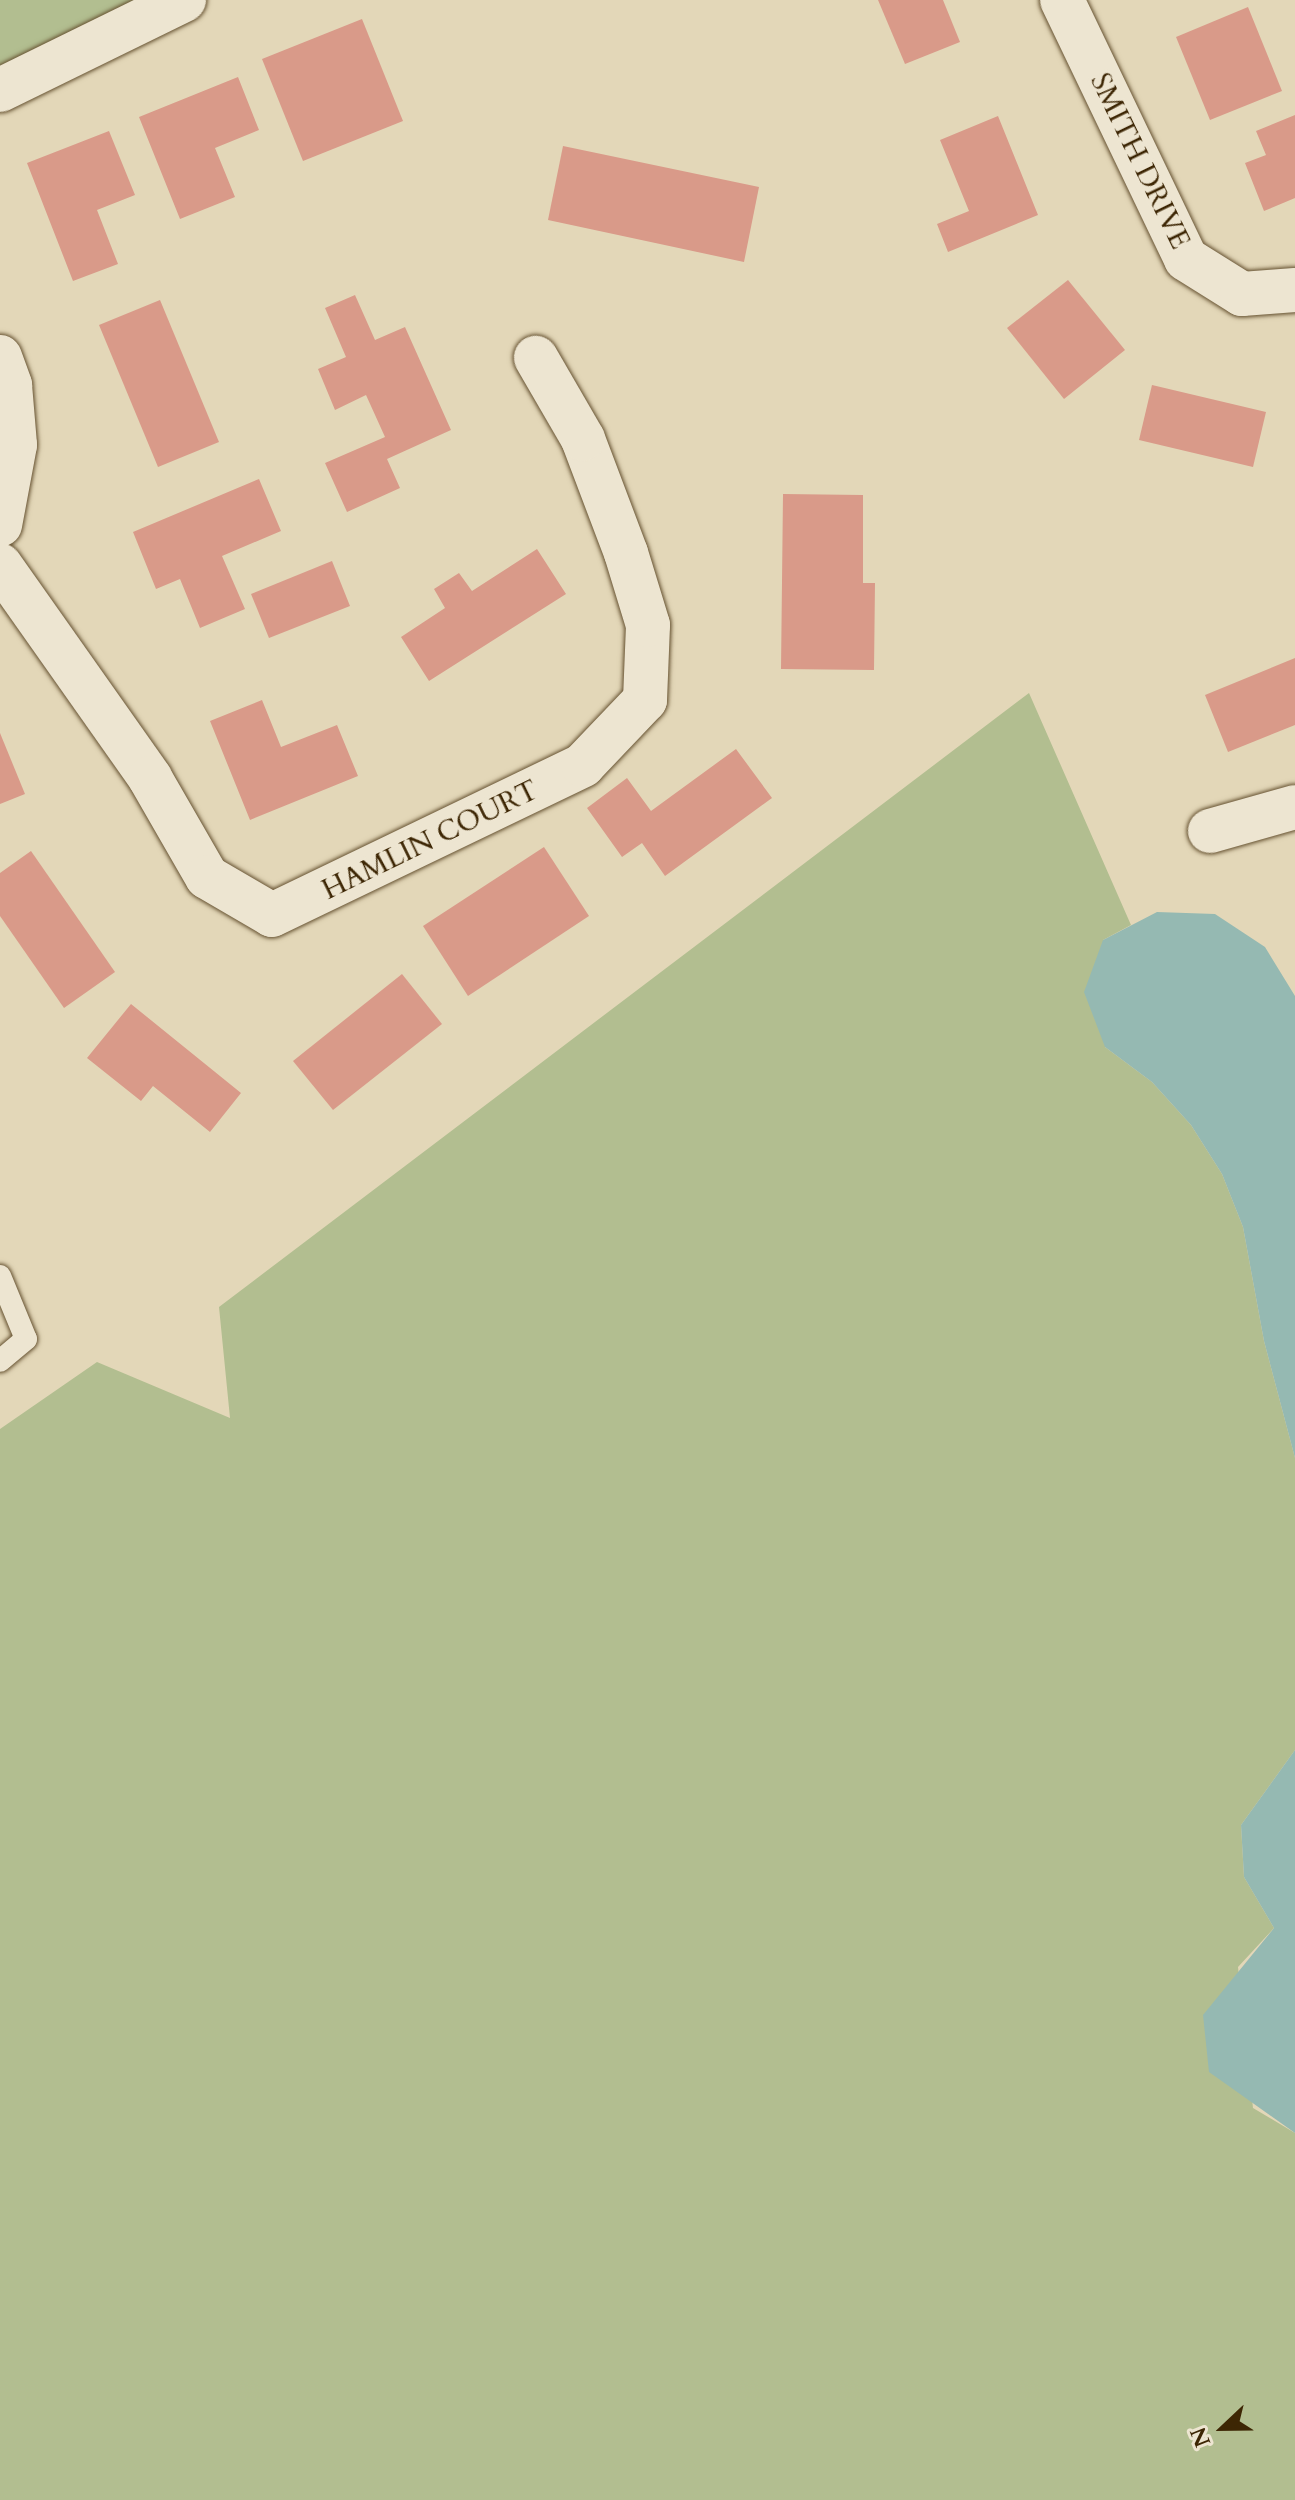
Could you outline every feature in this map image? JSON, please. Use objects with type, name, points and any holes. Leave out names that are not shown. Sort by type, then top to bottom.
[{"type":"street","points":[[0,90],[184,0]]},
{"type":"street","name":"SMITH DRIVE","points":[[1072,3],[1186,259],[1242,294],[1295,290]]},
{"type":"street","points":[[0,357],[10,385],[15,445],[0,525]]},
{"type":"street","name":"HAMLIN COURT","points":[[0,565],[150,778],[207,877],[272,915],[583,765],[645,700],[648,625],[626,553],[583,439],[536,358]]},
{"type":"street","points":[[1210,831],[1295,807]]},
{"type":"lane","points":[[0,1276],[26,1339],[0,1361]]},
{"type":"green space","points":[[0,0],[139,0],[0,68]]},
{"type":"green space","points":[[1029,693],[1131,925],[1103,940],[1105,1047],[1152,1082],[1191,1125],[1222,1174],[1243,1227],[1264,1341],[1295,1458],[1295,1750],[1241,1825],[1244,1877],[1274,1928],[1238,1967],[1253,2108],[1295,2133],[1295,2500],[0,2500],[0,1429],[97,1362],[230,1418],[219,1307]]},
{"type":"water","points":[[1157,912],[1215,914],[1265,947],[1295,996],[1295,1458],[1264,1341],[1243,1227],[1222,1174],[1191,1125],[1152,1082],[1105,1047],[1084,992],[1103,940]]},
{"type":"water","points":[[1295,1750],[1295,2133],[1209,2072],[1203,2015],[1274,1928],[1244,1877],[1241,1825]]},
{"type":"building","points":[[878,0],[943,0],[960,42],[905,64]]},
{"type":"building","points":[[1248,7],[1282,91],[1210,120],[1176,37]]},
{"type":"building","points":[[362,19],[403,121],[303,161],[262,59]]},
{"type":"building","points":[[238,77],[259,130],[215,148],[235,197],[180,219],[139,117]]},
{"type":"building","points":[[1295,115],[1295,198],[1264,211],[1245,163],[1266,155],[1256,131]]},
{"type":"building","points":[[998,116],[1038,215],[948,252],[937,224],[969,211],[940,140]]},
{"type":"building","points":[[109,131],[135,195],[97,210],[118,264],[73,281],[27,163]]},
{"type":"building","points":[[563,146],[759,187],[744,262],[548,220]]},
{"type":"building","points":[[1068,280],[1125,350],[1064,399],[1007,328]]},
{"type":"building","points":[[355,295],[375,340],[405,327],[451,430],[387,459],[400,488],[347,512],[325,463],[385,437],[366,395],[335,410],[318,369],[346,357],[325,308]]},
{"type":"building","points":[[160,300],[219,442],[158,467],[99,325]]},
{"type":"building","points":[[1152,385],[1266,412],[1253,467],[1139,440]]},
{"type":"building","points":[[259,479],[281,531],[222,556],[245,609],[200,628],[180,579],[156,589],[133,532]]},
{"type":"building","points":[[783,494],[863,495],[863,583],[875,583],[874,670],[781,669]]},
{"type":"building","points":[[537,549],[566,594],[429,681],[401,637],[445,608],[434,589],[459,573],[472,591]]},
{"type":"building","points":[[332,561],[350,606],[269,638],[251,594]]},
{"type":"building","points":[[1295,658],[1295,725],[1228,752],[1205,695]]},
{"type":"building","points":[[262,700],[281,747],[337,725],[358,776],[250,820],[210,721]]},
{"type":"building","points":[[0,733],[25,794],[0,804]]},
{"type":"building","points":[[736,749],[772,798],[665,876],[642,843],[622,857],[587,808],[627,778],[651,811]]},
{"type":"building","points":[[544,847],[589,916],[468,996],[423,926]]},
{"type":"building","points":[[31,851],[115,972],[64,1008],[0,916],[0,873]]},
{"type":"building","points":[[402,974],[442,1024],[333,1110],[293,1061]]},
{"type":"building","points":[[131,1004],[241,1093],[210,1132],[153,1086],[141,1101],[87,1058]]}]
